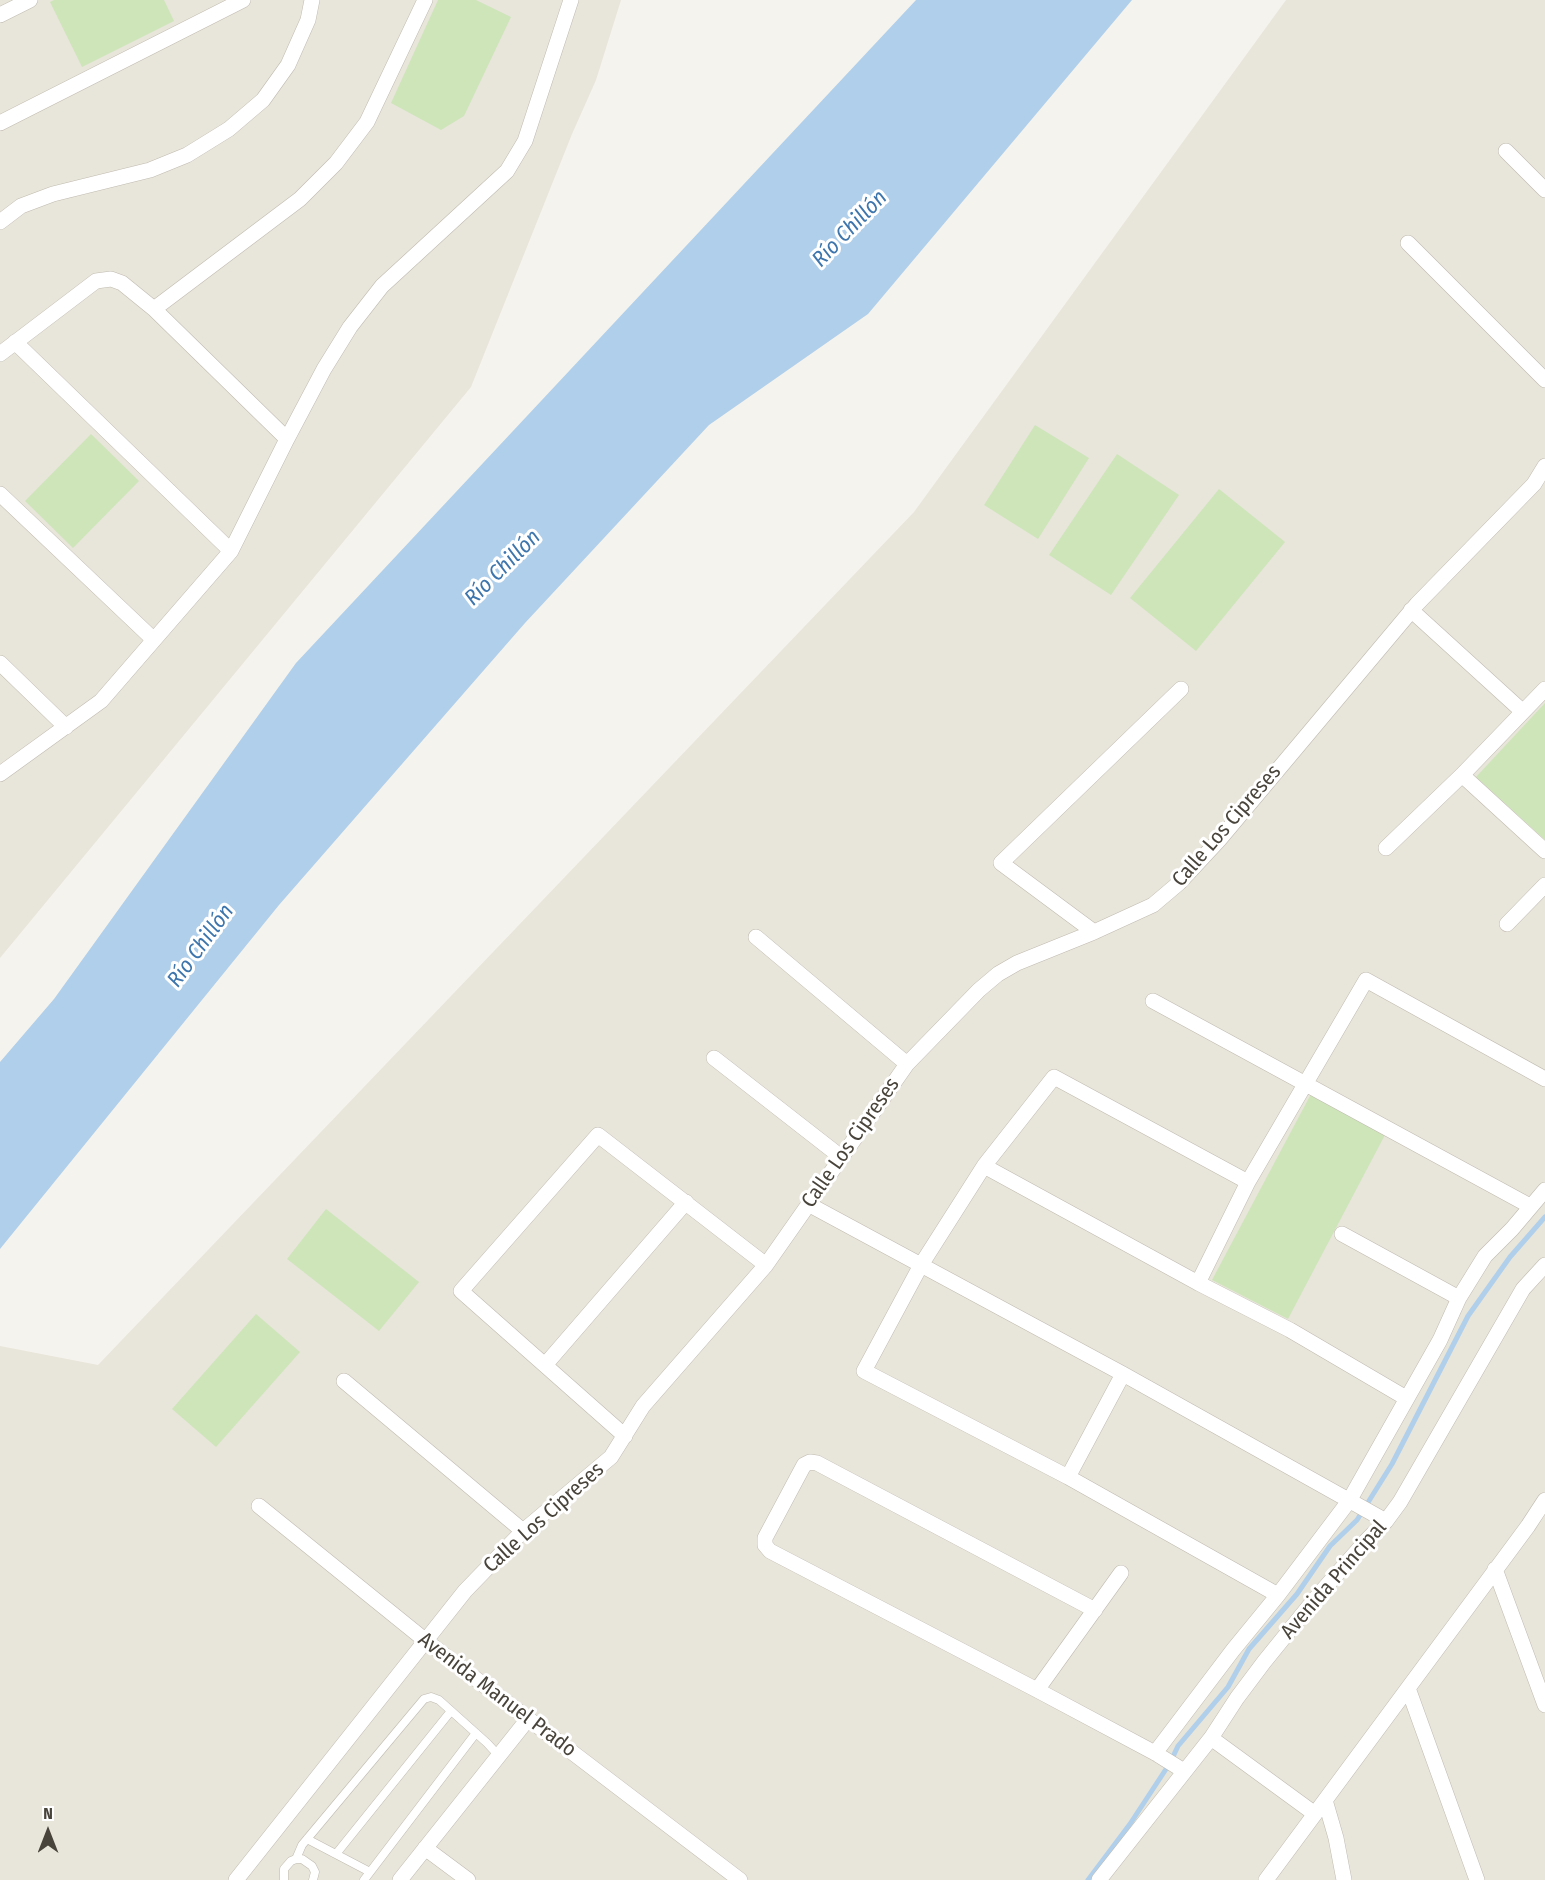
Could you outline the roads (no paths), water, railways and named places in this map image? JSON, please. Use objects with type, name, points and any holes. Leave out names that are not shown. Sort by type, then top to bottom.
[{"type":"street","points":[[0,15],[30,0]]},
{"type":"street","points":[[0,123],[243,0]]},
{"type":"street","points":[[0,222],[21,206],[53,194],[159,166],[187,155],[228,129],[263,100],[288,65],[308,20],[312,0]]},
{"type":"street","points":[[154,309],[300,199],[336,163],[367,122],[425,0]]},
{"type":"street","points":[[0,774],[100,701],[231,551],[324,369],[350,327],[382,285],[507,171],[525,141],[571,0]]},
{"type":"street","points":[[1506,151],[1545,190]]},
{"type":"street","points":[[1408,243],[1545,381]]},
{"type":"street","points":[[0,354],[96,281],[111,279],[122,283],[154,309],[287,439]]},
{"type":"street","points":[[15,342],[231,551]]},
{"type":"street","name":"Calle Los Cipreses","points":[[236,1880],[465,1591],[523,1531],[611,1457],[643,1406],[766,1265],[907,1064],[979,990],[998,974],[1017,963],[1153,905],[1179,883],[1219,840],[1411,610],[1534,484],[1545,466]]},
{"type":"street","points":[[0,494],[154,640]]},
{"type":"street","points":[[1411,610],[1522,711]]},
{"type":"street","points":[[0,663],[66,727]]},
{"type":"street","points":[[1094,932],[1001,863],[1181,689]]},
{"type":"street","points":[[1386,848],[1462,775],[1545,689]]},
{"type":"street","points":[[1462,775],[1545,851]]},
{"type":"street","points":[[1507,924],[1545,885]]},
{"type":"street","points":[[756,937],[907,1064]]},
{"type":"street","points":[[1198,1283],[1248,1182],[1366,980],[1545,1079]]},
{"type":"street","points":[[1153,1001],[1530,1206]]},
{"type":"street","points":[[714,1058],[841,1157]]},
{"type":"street","points":[[1248,1182],[1054,1077],[984,1166],[921,1265],[864,1371],[1068,1477],[1278,1595]]},
{"type":"street","points":[[625,1436],[461,1291],[598,1135],[766,1265]]},
{"type":"street","points":[[984,1166],[1198,1283],[1290,1330],[1407,1398]]},
{"type":"street","name":"Avenida Principal","points":[[1155,1753],[1233,1650],[1354,1503],[1407,1398],[1440,1340],[1459,1298],[1485,1256],[1512,1229],[1545,1190]]},
{"type":"street","points":[[545,1365],[686,1202]]},
{"type":"street","points":[[808,1204],[1123,1374],[1379,1517]]},
{"type":"street","points":[[1342,1234],[1459,1298]]},
{"type":"street","name":"Avenida Principal","points":[[1099,1880],[1211,1738],[1237,1698],[1300,1617],[1359,1549],[1379,1517],[1412,1484],[1486,1350],[1523,1289],[1545,1265]]},
{"type":"street","points":[[1068,1477],[1123,1374]]},
{"type":"street","points":[[344,1381],[523,1531]]},
{"type":"street","points":[[1095,1610],[817,1463],[810,1462],[804,1465],[765,1538],[765,1545],[770,1551],[1037,1690],[1184,1771]]},
{"type":"street","points":[[1266,1880],[1545,1500]]},
{"type":"street","name":"Avenida Manuel Prado","points":[[259,1506],[426,1641],[740,1880]]},
{"type":"street","points":[[1495,1569],[1545,1704]]},
{"type":"street","points":[[1037,1690],[1121,1573]]},
{"type":"street","points":[[1408,1688],[1477,1880]]},
{"type":"street","points":[[400,1880],[528,1719]]},
{"type":"street","points":[[1211,1738],[1315,1814]]},
{"type":"street","points":[[1325,1800],[1336,1838],[1344,1880]]},
{"type":"street","points":[[425,1848],[468,1880]]},
{"type":"lane","points":[[296,1859],[302,1845],[424,1699],[431,1697],[439,1700],[499,1756]]},
{"type":"lane","points":[[336,1854],[451,1711]]},
{"type":"lane","points":[[364,1880],[476,1733]]},
{"type":"lane","points":[[307,1839],[370,1872]]},
{"type":"lane","points":[[285,1880],[284,1869],[296,1859],[302,1859],[312,1866],[315,1872],[313,1880]]},
{"type":"water","name":"Río Chillón","points":[[916,0],[1132,0],[868,314],[709,425],[525,623],[279,905],[0,1249],[0,1062],[54,999],[296,663]]},
{"type":"waterway","points":[[1088,1880],[1130,1824],[1170,1763],[1178,1746],[1228,1687],[1249,1649],[1297,1594],[1330,1546],[1357,1520],[1392,1464],[1468,1316],[1510,1257],[1545,1217]]}]
